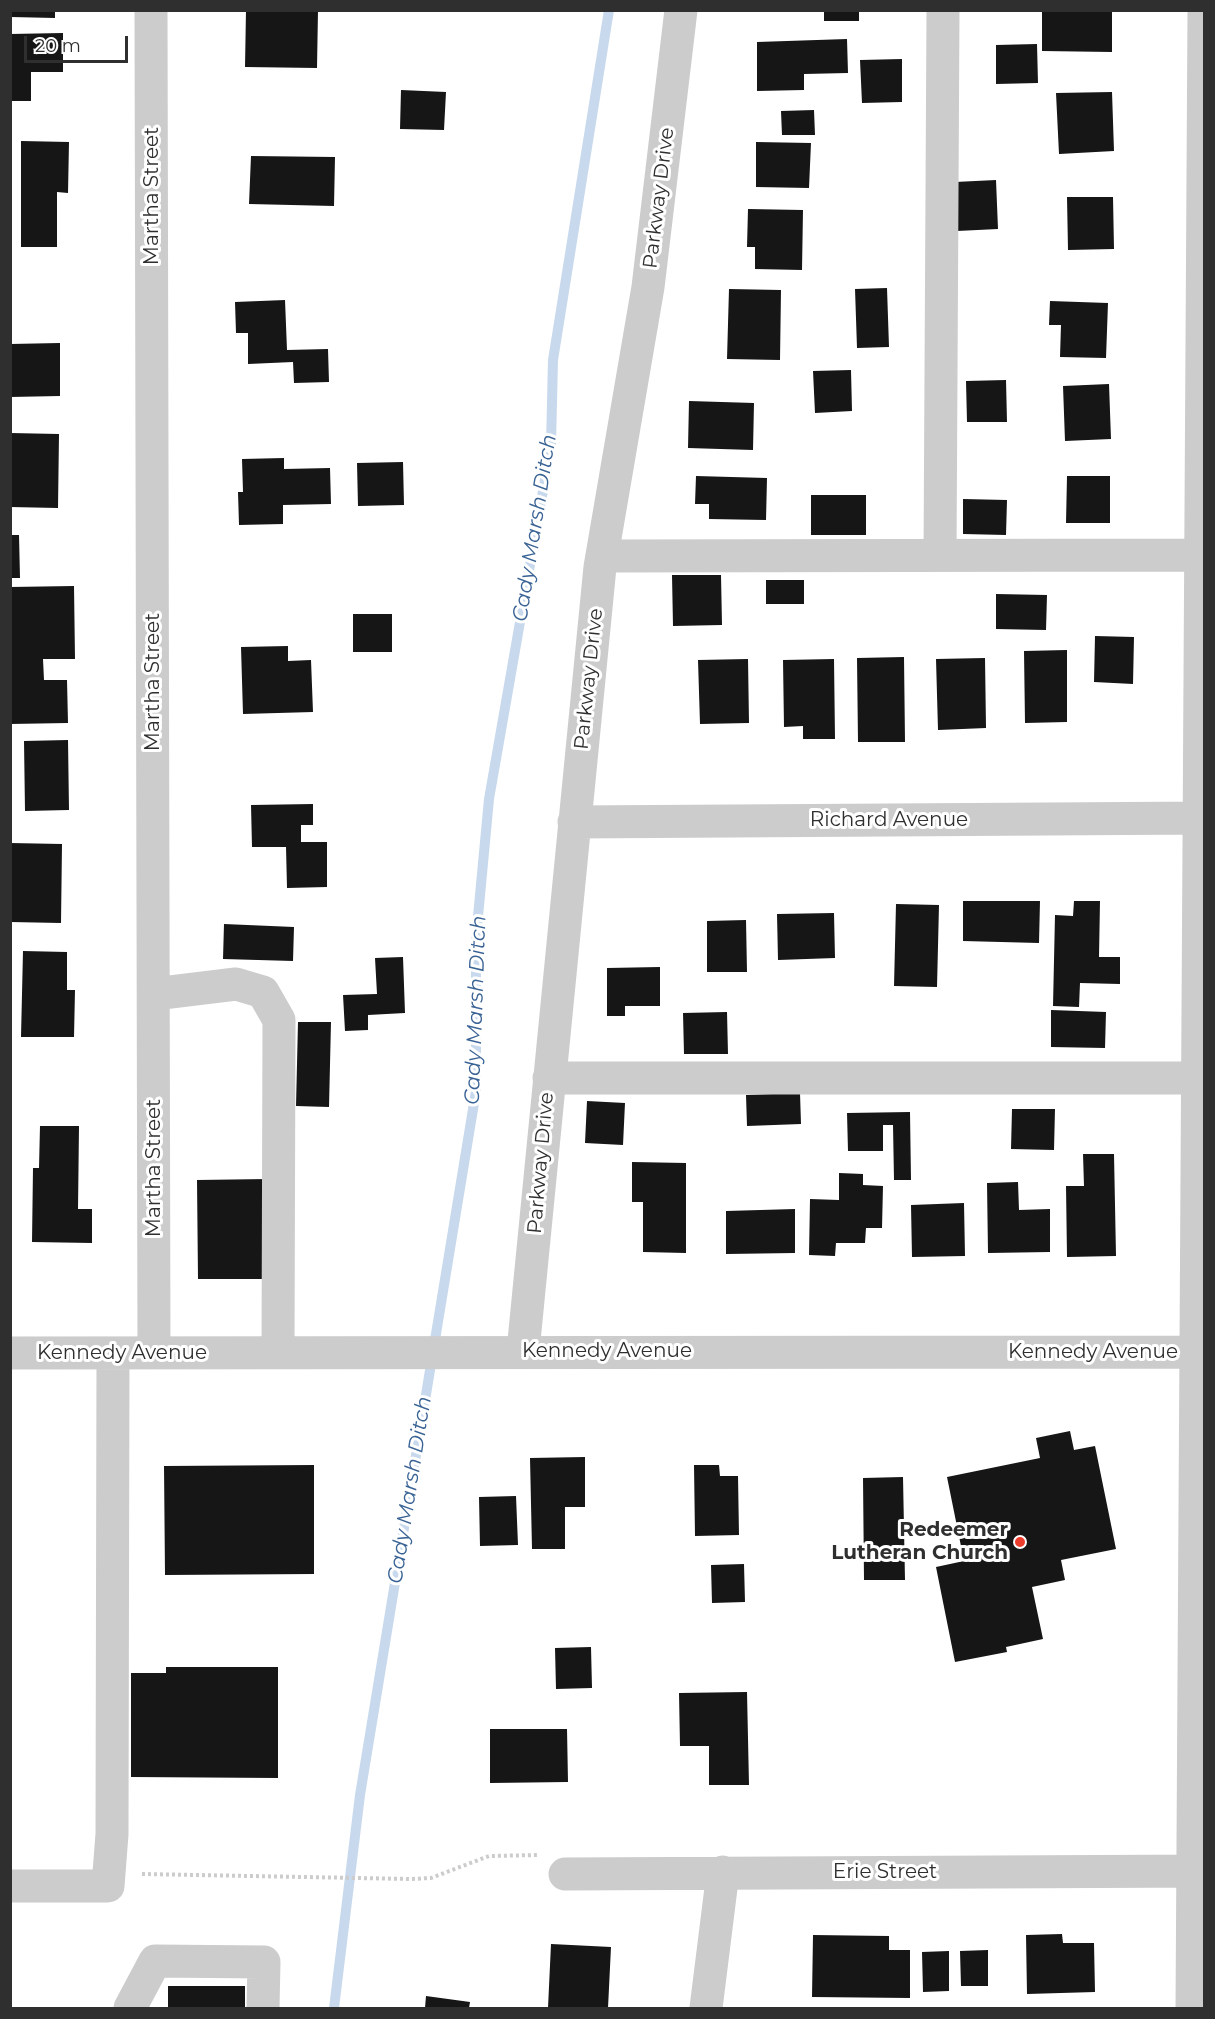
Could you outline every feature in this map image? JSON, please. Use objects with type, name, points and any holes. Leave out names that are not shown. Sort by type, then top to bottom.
[{"type":"street","name":"Martha Street","points":[[151,10],[154,1353]]},
{"type":"street","name":"Parkway Drive","points":[[523,1351],[574,822],[603,556],[648,287],[681,10]]},
{"type":"street","points":[[940,555],[943,10]]},
{"type":"street","points":[[1192,2008],[1198,1871],[1204,10]]},
{"type":"street","points":[[603,556],[1202,555]]},
{"type":"street","name":"Richard Avenue","points":[[574,822],[1202,818]]},
{"type":"street","points":[[154,994],[236,984],[263,992],[279,1020],[278,1352]]},
{"type":"street","points":[[549,1078],[1201,1078]]},
{"type":"street","name":"Kennedy Avenue","points":[[10,1353],[1200,1352]]},
{"type":"street","points":[[10,1886],[122,1880],[112,1834],[113,1353]]},
{"type":"street","name":"Erie Street","points":[[565,1874],[1198,1871]]},
{"type":"street","points":[[706,2008],[723,1872]]},
{"type":"street","points":[[130,2008],[156,1962],[264,1962],[263,2008]]},
{"type":"path","points":[[122,1880],[312,1876],[431,1878],[489,1856],[544,1855],[565,1874]]},
{"type":"building","points":[[11,10],[55,10],[55,18],[11,17]]},
{"type":"building","points":[[246,10],[318,10],[317,68],[245,67]]},
{"type":"building","points":[[824,10],[859,10],[859,21],[824,21]]},
{"type":"building","points":[[1042,10],[1112,10],[1112,52],[1042,51]]},
{"type":"building","points":[[63,33],[63,72],[31,72],[31,101],[10,101],[10,34]]},
{"type":"building","points":[[847,39],[848,73],[804,74],[804,90],[757,91],[757,42]]},
{"type":"building","points":[[1037,44],[1038,83],[996,84],[996,45]]},
{"type":"building","points":[[902,59],[902,102],[862,103],[860,60]]},
{"type":"building","points":[[401,90],[446,92],[444,130],[400,129]]},
{"type":"building","points":[[1112,92],[1114,151],[1059,154],[1056,93]]},
{"type":"building","points":[[814,110],[815,135],[782,135],[781,111]]},
{"type":"building","points":[[21,141],[69,142],[68,193],[57,192],[57,247],[21,247]]},
{"type":"building","points":[[756,142],[811,143],[809,188],[756,187]]},
{"type":"building","points":[[251,156],[335,157],[334,206],[249,204]]},
{"type":"building","points":[[996,180],[998,229],[957,231],[955,182]]},
{"type":"building","points":[[1067,197],[1113,197],[1114,249],[1068,250]]},
{"type":"building","points":[[748,209],[803,210],[802,270],[755,269],[755,247],[747,247]]},
{"type":"building","points":[[887,288],[889,347],[857,348],[855,289]]},
{"type":"building","points":[[729,289],[781,290],[780,360],[727,359]]},
{"type":"building","points":[[285,300],[287,350],[328,349],[329,382],[294,383],[293,362],[248,364],[248,333],[236,333],[235,302]]},
{"type":"building","points":[[1050,301],[1108,303],[1106,358],[1060,357],[1061,325],[1049,325]]},
{"type":"building","points":[[60,343],[60,396],[10,397],[10,344]]},
{"type":"building","points":[[851,370],[852,411],[815,413],[813,371]]},
{"type":"building","points":[[1006,380],[1007,422],[967,422],[966,381]]},
{"type":"building","points":[[1109,384],[1111,439],[1065,441],[1063,386]]},
{"type":"building","points":[[689,401],[754,403],[753,450],[688,448]]},
{"type":"building","points":[[10,433],[59,434],[58,508],[10,507]]},
{"type":"building","points":[[284,458],[284,469],[330,468],[331,504],[283,505],[283,524],[239,525],[238,492],[243,492],[242,459]]},
{"type":"building","points":[[403,462],[404,505],[358,506],[357,463]]},
{"type":"building","points":[[696,476],[767,478],[766,520],[709,519],[709,504],[695,504]]},
{"type":"building","points":[[1067,476],[1110,476],[1110,523],[1066,523]]},
{"type":"building","points":[[811,495],[866,495],[866,535],[811,535]]},
{"type":"building","points":[[963,499],[1007,500],[1006,535],[963,534]]},
{"type":"building","points":[[10,535],[19,535],[20,578],[10,578]]},
{"type":"building","points":[[672,575],[721,575],[722,625],[673,626]]},
{"type":"building","points":[[766,580],[804,580],[804,604],[766,604]]},
{"type":"building","points":[[74,586],[75,659],[43,659],[44,680],[67,680],[68,723],[10,724],[10,587]]},
{"type":"building","points":[[996,594],[1047,595],[1046,630],[996,629]]},
{"type":"building","points":[[353,614],[392,614],[392,652],[353,652]]},
{"type":"building","points":[[1095,636],[1134,637],[1133,684],[1094,682]]},
{"type":"building","points":[[288,646],[288,661],[311,660],[313,712],[243,714],[241,647]]},
{"type":"building","points":[[1067,650],[1067,722],[1025,723],[1024,651]]},
{"type":"building","points":[[904,657],[905,742],[858,742],[857,658]]},
{"type":"building","points":[[985,658],[986,728],[938,730],[936,659]]},
{"type":"building","points":[[748,659],[749,723],[700,724],[698,660]]},
{"type":"building","points":[[834,659],[835,739],[803,739],[803,726],[784,727],[783,660]]},
{"type":"building","points":[[68,740],[69,810],[25,811],[24,741]]},
{"type":"building","points":[[313,804],[313,825],[301,825],[301,842],[327,842],[327,887],[287,888],[286,847],[252,847],[251,805]]},
{"type":"building","points":[[10,843],[62,844],[61,923],[10,922]]},
{"type":"building","points":[[963,901],[1040,901],[1039,943],[963,941]]},
{"type":"building","points":[[1074,901],[1100,901],[1099,957],[1120,957],[1120,984],[1080,983],[1079,1007],[1053,1006],[1055,915],[1073,916]]},
{"type":"building","points":[[896,904],[939,905],[937,987],[894,986]]},
{"type":"building","points":[[834,913],[835,958],[778,960],[777,914]]},
{"type":"building","points":[[746,920],[747,972],[707,972],[707,921]]},
{"type":"building","points":[[224,924],[294,927],[293,961],[223,959]]},
{"type":"building","points":[[23,951],[67,952],[67,990],[75,990],[74,1037],[21,1037]]},
{"type":"building","points":[[403,957],[405,1013],[368,1015],[368,1030],[345,1031],[343,995],[377,994],[375,958]]},
{"type":"building","points":[[660,967],[660,1006],[625,1006],[625,1016],[607,1016],[607,968]]},
{"type":"building","points":[[1051,1010],[1106,1012],[1105,1048],[1051,1047]]},
{"type":"building","points":[[727,1012],[728,1054],[684,1054],[683,1013]]},
{"type":"building","points":[[298,1022],[331,1022],[329,1107],[296,1106]]},
{"type":"building","points":[[800,1093],[801,1124],[747,1126],[746,1095]]},
{"type":"building","points":[[587,1101],[625,1103],[623,1145],[585,1143]]},
{"type":"building","points":[[1012,1109],[1055,1109],[1054,1150],[1011,1149]]},
{"type":"building","points":[[910,1112],[911,1180],[894,1180],[893,1125],[883,1125],[883,1151],[848,1151],[847,1113]]},
{"type":"building","points":[[40,1126],[79,1126],[78,1209],[92,1209],[92,1243],[32,1242],[33,1168],[39,1168]]},
{"type":"building","points":[[1083,1154],[1114,1154],[1116,1256],[1067,1257],[1066,1186],[1084,1186]]},
{"type":"building","points":[[632,1162],[686,1163],[686,1253],[643,1252],[643,1202],[632,1202]]},
{"type":"building","points":[[839,1173],[863,1174],[863,1185],[883,1186],[882,1228],[866,1228],[865,1243],[836,1243],[835,1256],[809,1255],[810,1199],[839,1200]]},
{"type":"building","points":[[268,1179],[270,1279],[198,1279],[197,1180]]},
{"type":"building","points":[[1018,1182],[1019,1210],[1050,1209],[1050,1252],[988,1253],[987,1183]]},
{"type":"building","points":[[964,1203],[965,1256],[912,1257],[911,1205]]},
{"type":"building","points":[[795,1209],[795,1253],[726,1254],[726,1211]]},
{"type":"building","points":[[1070,1431],[1074,1450],[1095,1446],[1116,1549],[1061,1560],[1065,1580],[1032,1587],[1043,1639],[1006,1647],[1007,1652],[955,1662],[936,1567],[964,1561],[947,1477],[1040,1458],[1036,1438]]},
{"type":"building","points":[[585,1457],[585,1507],[565,1507],[565,1549],[532,1549],[530,1458]]},
{"type":"building","points":[[314,1465],[314,1574],[165,1575],[164,1466]]},
{"type":"building","points":[[694,1465],[719,1465],[720,1476],[738,1476],[739,1535],[695,1536]]},
{"type":"building","points":[[903,1477],[905,1580],[864,1580],[863,1478]]},
{"type":"building","points":[[516,1496],[518,1545],[480,1546],[479,1497]]},
{"type":"building","points":[[744,1564],[745,1602],[712,1603],[711,1565]]},
{"type":"building","points":[[591,1647],[592,1688],[556,1689],[555,1648]]},
{"type":"building","points":[[166,1667],[278,1667],[278,1778],[131,1777],[131,1673],[166,1673]]},
{"type":"building","points":[[747,1692],[749,1785],[709,1785],[709,1746],[680,1746],[679,1693]]},
{"type":"building","points":[[490,1729],[567,1729],[568,1782],[490,1783]]},
{"type":"building","points":[[1062,1934],[1063,1943],[1094,1943],[1095,1992],[1027,1994],[1026,1935]]},
{"type":"building","points":[[813,1935],[889,1936],[889,1950],[910,1950],[910,1998],[812,1997]]},
{"type":"building","points":[[551,1944],[611,1947],[608,2008],[548,2008]]},
{"type":"building","points":[[988,1950],[988,1986],[961,1986],[960,1951]]},
{"type":"building","points":[[949,1951],[949,1991],[923,1992],[922,1952]]},
{"type":"building","points":[[168,1986],[245,1986],[245,2008],[168,2008]]},
{"type":"building","points":[[426,1996],[470,2002],[469,2008],[425,2008]]},
{"type":"waterway","name":"Cady Marsh Ditch","points":[[334,2008],[360,1795],[476,1091],[476,938],[489,799],[551,445],[553,360],[609,10]]},
{"type":"place","name":"Redeemer Lutheran Church","points":[[1020,1542]]}]
